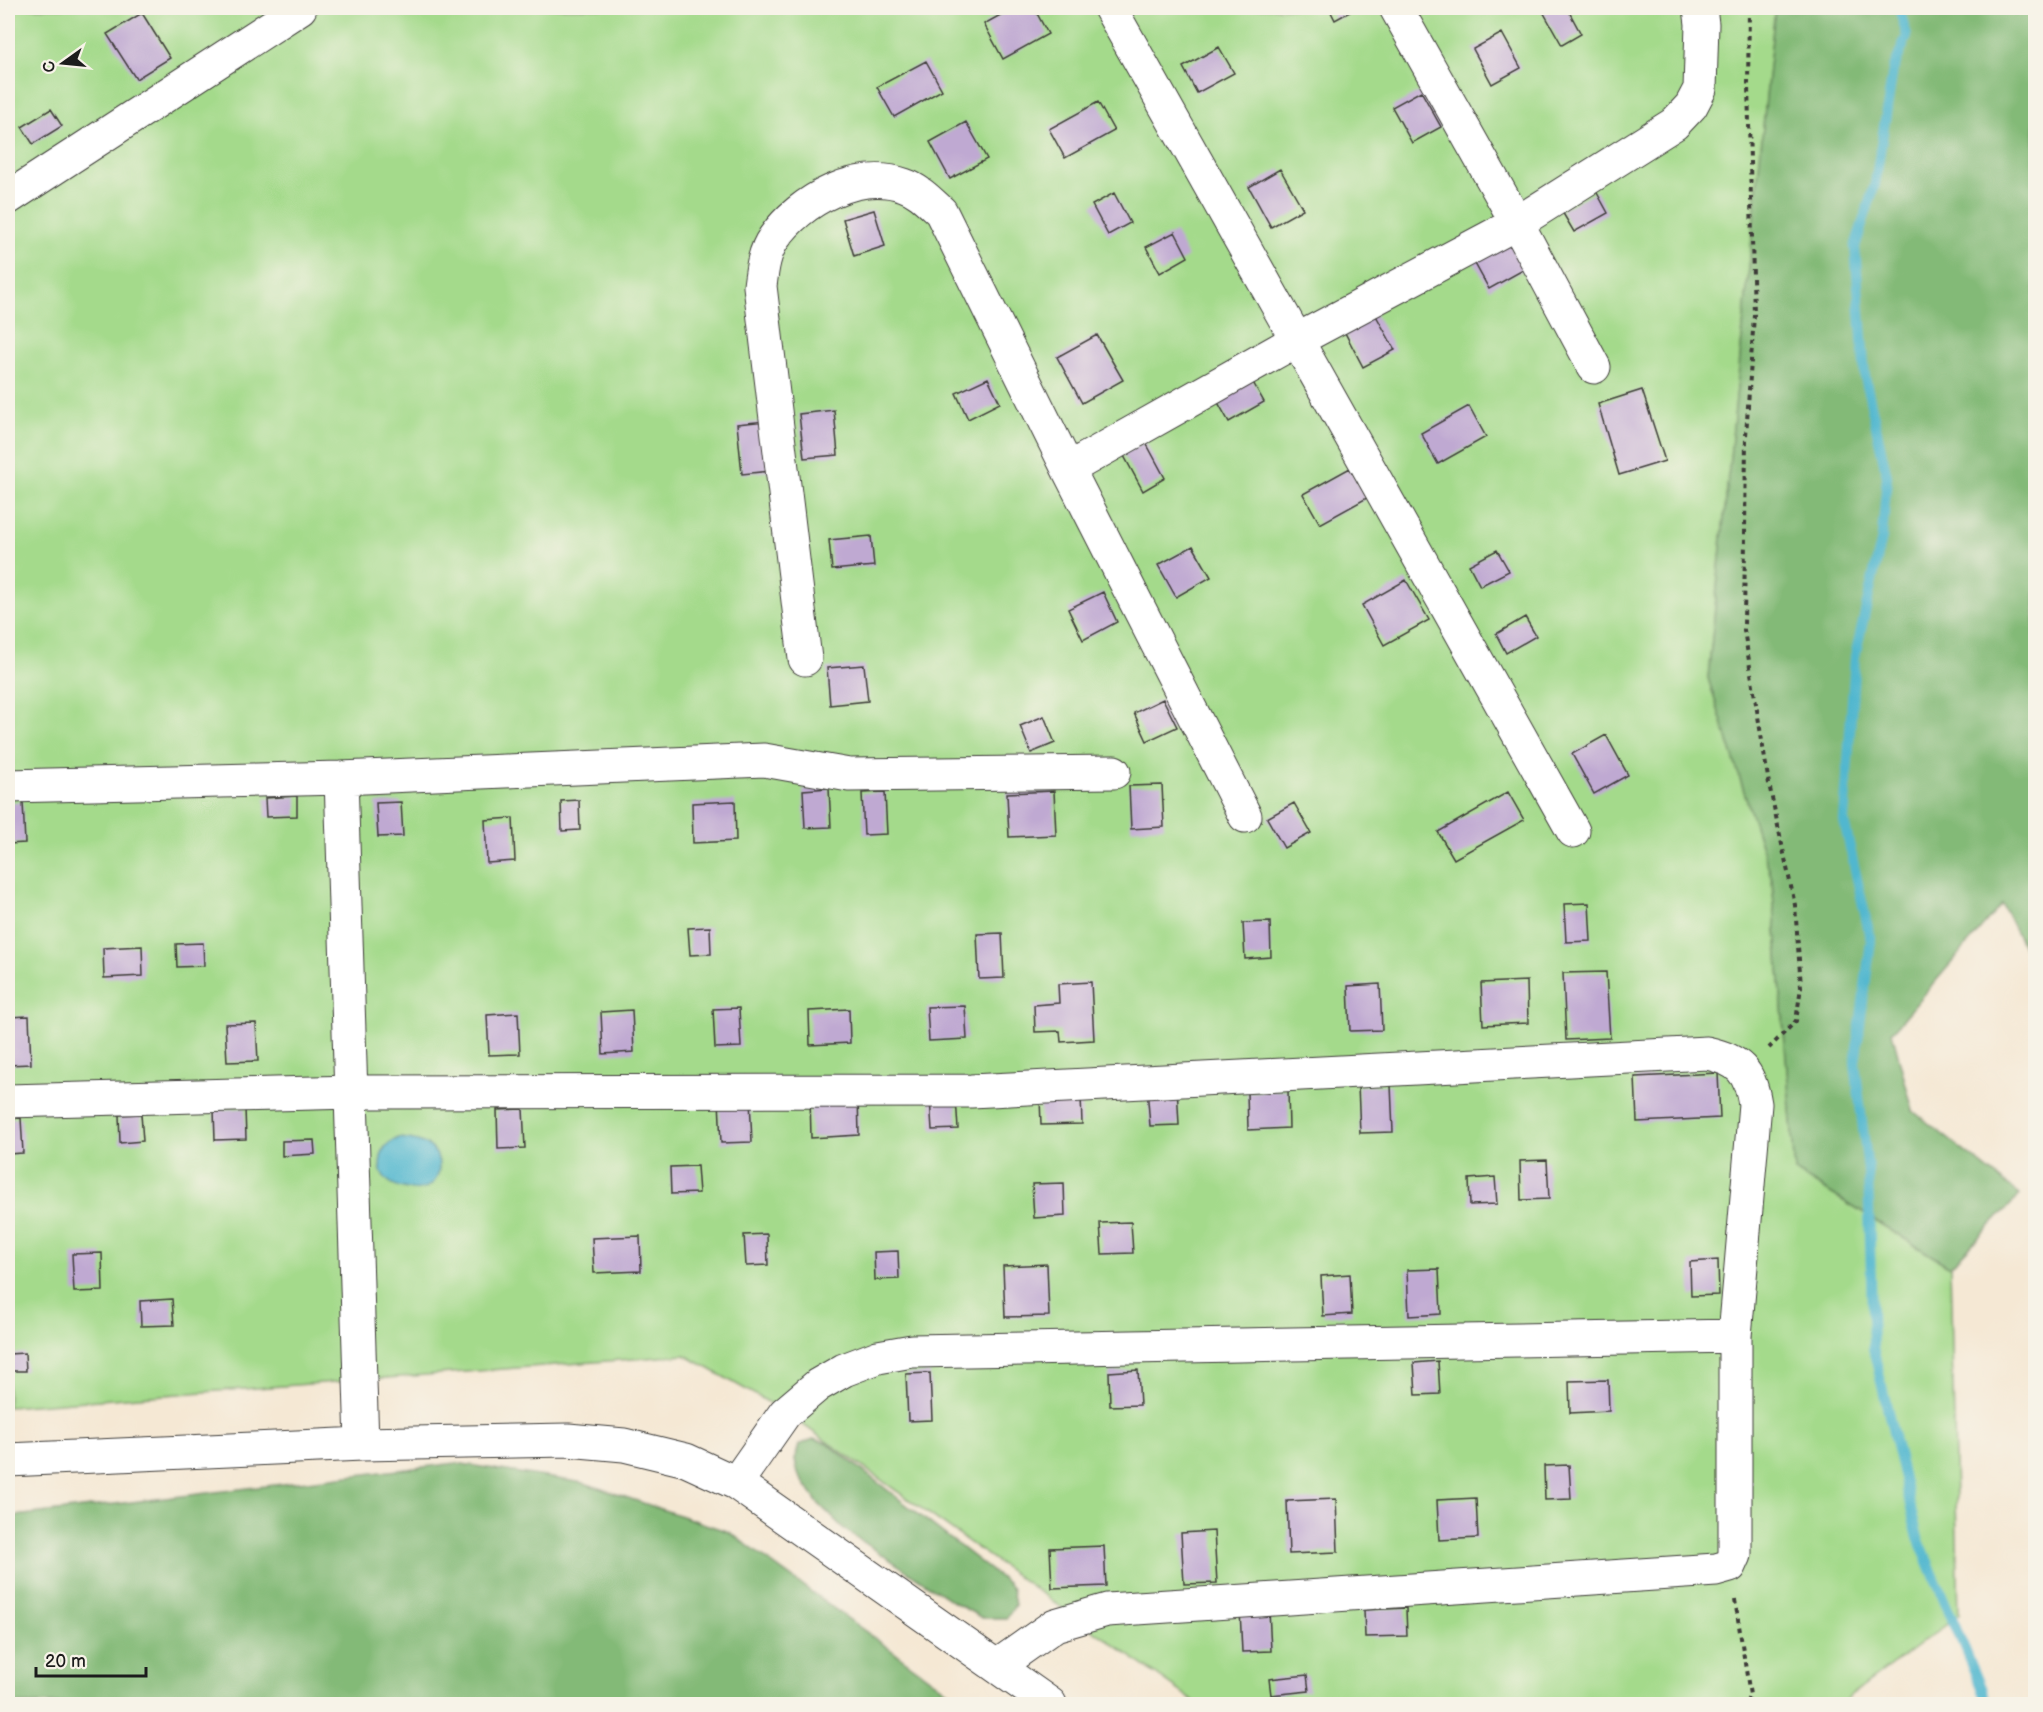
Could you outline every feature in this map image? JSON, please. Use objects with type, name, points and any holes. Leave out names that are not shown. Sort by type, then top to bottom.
[{"type":"street","points":[[8,198],[300,8]]},
{"type":"street","points":[[1110,8],[1573,831]]},
{"type":"street","points":[[1396,8],[1517,223],[1594,367]]},
{"type":"street","points":[[1068,469],[1297,340],[1517,223],[1674,124],[1691,106],[1700,89],[1702,24],[1700,8]]},
{"type":"street","points":[[805,659],[760,286],[763,263],[773,240],[790,218],[819,198],[850,184],[879,180],[904,185],[921,194],[940,212],[1245,816]]},
{"type":"street","points":[[8,786],[341,778],[764,760],[849,775],[1114,772]]},
{"type":"street","points":[[341,778],[362,1444]]},
{"type":"street","points":[[8,1101],[352,1092],[971,1091],[1707,1053],[1725,1057],[1742,1069],[1752,1085],[1755,1104],[1735,1336],[1735,1555],[1730,1566],[1716,1570],[1107,1610],[1055,1625],[997,1666]]},
{"type":"street","points":[[736,1483],[785,1413],[818,1385],[844,1370],[878,1358],[912,1351],[1735,1336]]},
{"type":"street","points":[[8,1460],[362,1444],[567,1440],[613,1444],[686,1460],[736,1483],[1050,1704]]},
{"type":"path","points":[[1749,8],[1748,85],[1754,315],[1746,436],[1744,630],[1769,784],[1795,905],[1801,987],[1796,1021],[1768,1049],[1752,1085]]},
{"type":"path","points":[[1730,1566],[1750,1695],[1746,1704]]},
{"type":"green space","points":[[8,8],[1775,8],[1708,678],[1772,879],[1795,1171],[1950,1267],[1959,1615],[1840,1704],[1198,1704],[782,1410],[685,1355],[8,1407]]},
{"type":"green space","points":[[1775,8],[2035,8],[2035,970],[2002,904],[1892,1032],[1913,1111],[2020,1195],[1950,1267],[1795,1171],[1772,879],[1708,678]]},
{"type":"green space","points":[[813,1439],[827,1443],[1007,1583],[1012,1589],[1015,1605],[1007,1618],[982,1618],[952,1601],[844,1529],[817,1502],[798,1474],[795,1459],[799,1445]]},
{"type":"green space","points":[[456,1463],[584,1483],[729,1532],[965,1704],[8,1704],[8,1517]]},
{"type":"water","points":[[399,1138],[420,1141],[435,1152],[439,1166],[438,1173],[428,1187],[406,1189],[392,1184],[383,1175],[380,1164],[383,1150],[389,1143]]},
{"type":"building","points":[[1013,8],[1034,8],[1048,34],[1003,59],[984,24]]},
{"type":"building","points":[[1329,8],[1357,8],[1335,20]]},
{"type":"building","points":[[1541,8],[1567,8],[1581,34],[1562,45]]},
{"type":"building","points":[[142,13],[170,58],[136,79],[107,34]]},
{"type":"building","points":[[1502,33],[1521,68],[1492,84],[1473,49]]},
{"type":"building","points":[[1219,47],[1234,73],[1197,93],[1183,67]]},
{"type":"building","points":[[926,61],[942,90],[894,117],[877,87]]},
{"type":"building","points":[[1421,91],[1441,127],[1412,143],[1392,107]]},
{"type":"building","points":[[1098,102],[1114,131],[1065,158],[1049,129]]},
{"type":"building","points":[[51,109],[62,126],[33,144],[22,127]]},
{"type":"building","points":[[966,122],[987,159],[950,179],[930,142]]},
{"type":"building","points":[[1280,169],[1303,209],[1271,227],[1249,187]]},
{"type":"building","points":[[1596,191],[1608,213],[1574,232],[1561,210]]},
{"type":"building","points":[[1114,193],[1130,223],[1108,235],[1092,205]]},
{"type":"building","points":[[874,210],[885,246],[854,256],[843,219]]},
{"type":"building","points":[[1175,232],[1188,257],[1160,273],[1146,247]]},
{"type":"building","points":[[1509,241],[1525,269],[1489,289],[1473,260]]},
{"type":"building","points":[[1374,312],[1395,350],[1363,367],[1343,329]]},
{"type":"building","points":[[1097,335],[1123,380],[1082,403],[1057,357]]},
{"type":"building","points":[[1250,377],[1264,402],[1229,422],[1215,397]]},
{"type":"building","points":[[988,378],[1000,403],[968,419],[956,393]]},
{"type":"building","points":[[1642,390],[1665,461],[1619,475],[1598,404]]},
{"type":"building","points":[[1469,406],[1486,437],[1438,464],[1421,433]]},
{"type":"building","points":[[834,410],[838,455],[804,458],[799,414]]},
{"type":"building","points":[[766,421],[771,471],[742,474],[737,424]]},
{"type":"building","points":[[1145,441],[1165,478],[1143,491],[1123,454]]},
{"type":"building","points":[[1350,468],[1367,498],[1320,524],[1303,494]]},
{"type":"building","points":[[871,536],[874,566],[832,570],[829,540]]},
{"type":"building","points":[[1193,546],[1211,577],[1176,597],[1158,565]]},
{"type":"building","points":[[1497,550],[1509,571],[1480,586],[1469,565]]},
{"type":"building","points":[[1406,580],[1429,620],[1384,645],[1362,605]]},
{"type":"building","points":[[1103,592],[1117,622],[1083,640],[1068,609]]},
{"type":"building","points":[[1525,617],[1536,636],[1506,653],[1496,634]]},
{"type":"building","points":[[864,665],[868,701],[830,705],[827,668]]},
{"type":"building","points":[[1163,699],[1177,727],[1147,741],[1134,713]]},
{"type":"building","points":[[1044,716],[1055,743],[1031,753],[1020,726]]},
{"type":"building","points":[[1606,735],[1628,775],[1594,794],[1572,754]]},
{"type":"building","points":[[1162,785],[1164,827],[1131,829],[1129,786]]},
{"type":"building","points":[[829,788],[831,827],[805,828],[803,790]]},
{"type":"building","points":[[1054,791],[1056,835],[1009,837],[1007,793]]},
{"type":"building","points":[[885,792],[887,834],[864,835],[862,793]]},
{"type":"building","points":[[1508,792],[1524,820],[1454,859],[1438,832]]},
{"type":"building","points":[[297,796],[297,816],[266,817],[265,798]]},
{"type":"building","points":[[579,800],[580,830],[562,831],[561,801]]},
{"type":"building","points":[[735,801],[736,841],[693,843],[692,803]]},
{"type":"building","points":[[8,802],[23,802],[25,843],[8,844]]},
{"type":"building","points":[[401,802],[403,836],[378,837],[376,803]]},
{"type":"building","points":[[1294,803],[1311,833],[1284,848],[1267,818]]},
{"type":"building","points":[[513,818],[515,861],[487,863],[485,820]]},
{"type":"building","points":[[1589,903],[1591,941],[1566,942],[1564,904]]},
{"type":"building","points":[[1270,922],[1271,957],[1245,959],[1243,923]]},
{"type":"building","points":[[710,927],[711,954],[690,955],[688,928]]},
{"type":"building","points":[[1002,933],[1004,978],[979,979],[977,934]]},
{"type":"building","points":[[203,943],[204,966],[177,967],[176,944]]},
{"type":"building","points":[[142,946],[143,976],[104,978],[103,948]]},
{"type":"building","points":[[1606,972],[1610,1038],[1566,1040],[1563,973]]},
{"type":"building","points":[[1527,981],[1528,1023],[1483,1025],[1481,983]]},
{"type":"building","points":[[1091,982],[1094,1040],[1061,1042],[1060,1031],[1035,1032],[1034,1005],[1059,1003],[1058,984]]},
{"type":"building","points":[[1380,984],[1382,1030],[1350,1031],[1348,986]]},
{"type":"building","points":[[965,1006],[967,1039],[929,1041],[927,1007]]},
{"type":"building","points":[[739,1008],[741,1047],[715,1048],[713,1009]]},
{"type":"building","points":[[849,1009],[850,1043],[810,1045],[809,1011]]},
{"type":"building","points":[[632,1010],[634,1052],[603,1054],[601,1012]]},
{"type":"building","points":[[518,1013],[520,1054],[489,1055],[487,1015]]},
{"type":"building","points":[[29,1016],[31,1064],[8,1065],[8,1017]]},
{"type":"building","points":[[256,1023],[258,1061],[227,1062],[225,1024]]},
{"type":"building","points":[[1718,1073],[1720,1118],[1637,1122],[1635,1077]]},
{"type":"building","points":[[1391,1085],[1393,1132],[1360,1133],[1358,1086]]},
{"type":"building","points":[[1177,1086],[1179,1125],[1150,1126],[1147,1088]]},
{"type":"building","points":[[1288,1090],[1289,1128],[1248,1130],[1247,1092]]},
{"type":"building","points":[[858,1095],[859,1135],[811,1138],[810,1097]]},
{"type":"building","points":[[1081,1096],[1082,1124],[1041,1125],[1040,1098]]},
{"type":"building","points":[[956,1097],[958,1129],[932,1130],[930,1098]]},
{"type":"building","points":[[750,1100],[752,1142],[721,1143],[719,1101]]},
{"type":"building","points":[[245,1108],[246,1139],[215,1140],[214,1110]]},
{"type":"building","points":[[523,1109],[525,1148],[498,1149],[497,1110]]},
{"type":"building","points":[[141,1114],[143,1141],[120,1143],[119,1115]]},
{"type":"building","points":[[21,1118],[23,1153],[8,1154],[8,1119]]},
{"type":"building","points":[[314,1140],[315,1154],[282,1156],[282,1141]]},
{"type":"building","points":[[1547,1160],[1549,1199],[1521,1200],[1520,1161]]},
{"type":"building","points":[[697,1166],[699,1193],[671,1194],[670,1167]]},
{"type":"building","points":[[1495,1177],[1497,1204],[1470,1205],[1469,1179]]},
{"type":"building","points":[[1064,1183],[1065,1216],[1034,1218],[1032,1184]]},
{"type":"building","points":[[1131,1222],[1133,1253],[1102,1254],[1100,1223]]},
{"type":"building","points":[[767,1234],[768,1265],[746,1266],[744,1235]]},
{"type":"building","points":[[640,1236],[641,1271],[594,1273],[592,1238]]},
{"type":"building","points":[[898,1251],[899,1279],[875,1280],[874,1252]]},
{"type":"building","points":[[102,1253],[103,1291],[74,1292],[72,1254]]},
{"type":"building","points":[[1718,1260],[1719,1295],[1691,1296],[1690,1262]]},
{"type":"building","points":[[1047,1264],[1049,1316],[1005,1317],[1003,1266]]},
{"type":"building","points":[[1439,1269],[1441,1314],[1409,1316],[1407,1270]]},
{"type":"building","points":[[1350,1274],[1352,1314],[1323,1316],[1321,1276]]},
{"type":"building","points":[[172,1299],[174,1325],[141,1326],[140,1301]]},
{"type":"building","points":[[25,1353],[26,1371],[8,1371],[8,1354]]},
{"type":"building","points":[[1438,1361],[1440,1394],[1416,1395],[1414,1363]]},
{"type":"building","points":[[1138,1370],[1140,1405],[1110,1406],[1109,1372]]},
{"type":"building","points":[[930,1373],[932,1420],[908,1421],[906,1374]]},
{"type":"building","points":[[1608,1380],[1609,1411],[1570,1413],[1569,1381]]},
{"type":"building","points":[[1569,1465],[1571,1499],[1545,1500],[1544,1466]]},
{"type":"building","points":[[1476,1498],[1478,1538],[1439,1540],[1437,1500]]},
{"type":"building","points":[[1336,1499],[1338,1552],[1289,1554],[1287,1501]]},
{"type":"building","points":[[1214,1531],[1217,1583],[1184,1584],[1181,1533]]},
{"type":"building","points":[[1104,1546],[1106,1586],[1052,1588],[1050,1548]]},
{"type":"building","points":[[1406,1608],[1407,1636],[1365,1637],[1364,1610]]},
{"type":"building","points":[[1269,1609],[1271,1651],[1242,1652],[1240,1610]]},
{"type":"building","points":[[1307,1675],[1309,1691],[1271,1695],[1269,1679]]},
{"type":"waterway","points":[[1899,8],[1907,36],[1893,70],[1875,184],[1855,247],[1865,377],[1887,476],[1882,538],[1855,656],[1844,821],[1871,941],[1855,1063],[1868,1170],[1873,1348],[1918,1538],[1988,1704]]}]
